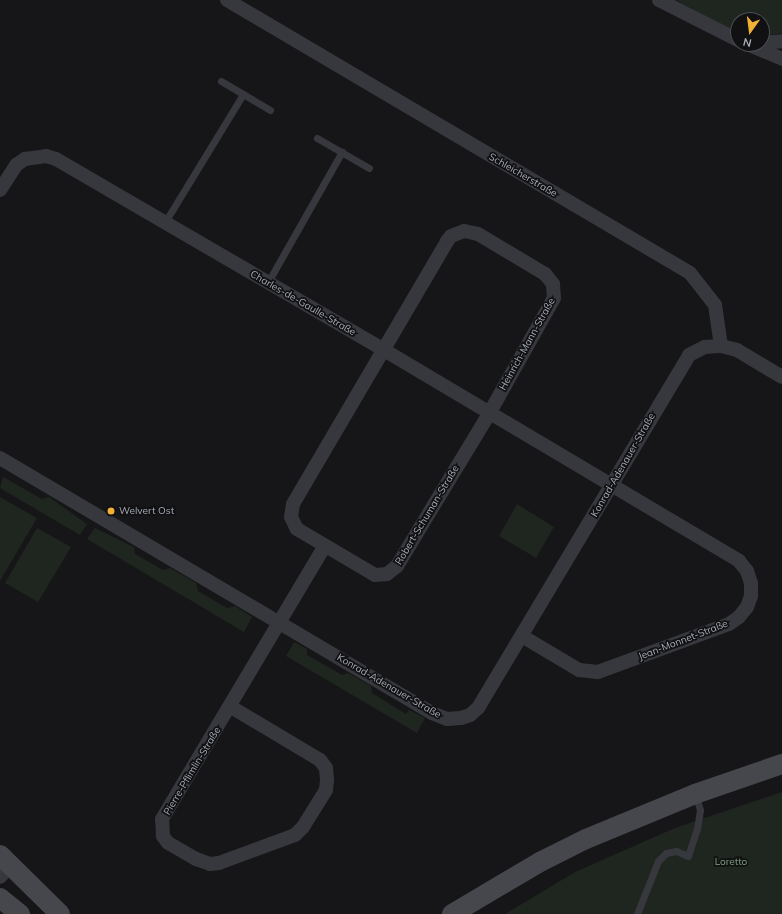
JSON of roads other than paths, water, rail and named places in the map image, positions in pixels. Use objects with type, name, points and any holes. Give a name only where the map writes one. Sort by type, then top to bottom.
[{"type":"main road","points":[[452,914],[540,862],[695,794],[782,764]]},
{"type":"main road","points":[[4,866],[60,914]]},
{"type":"main road","points":[[0,898],[20,914]]},
{"type":"street","name":"Schleicherstraße","points":[[227,0],[690,273],[715,305],[721,346]]},
{"type":"street","points":[[659,0],[730,36]]},
{"type":"street","points":[[770,42],[782,41]]},
{"type":"street","points":[[766,52],[782,59]]},
{"type":"street","name":"Charles-de-Gaulle-Straße","points":[[0,190],[16,165],[30,157],[46,156],[56,159],[384,350],[489,414],[612,484]]},
{"type":"street","name":"Heinrich-Mann-Straße","points":[[384,350],[447,241],[457,232],[471,231],[478,234],[545,274],[553,284],[554,298],[489,414]]},
{"type":"street","points":[[721,346],[737,350],[782,377]]},
{"type":"street","name":"Konrad-Adenauer-Straße","points":[[0,458],[446,719],[470,715],[478,708],[689,355],[705,347],[721,346]]},
{"type":"street","name":"Robert-Schuman-Straße","points":[[384,350],[293,504],[291,518],[297,529],[369,573],[381,575],[393,571],[489,414]]},
{"type":"street","name":"Jean-Monnet-Straße","points":[[522,636],[580,670],[598,672],[729,624],[739,617],[747,607],[751,596],[751,583],[739,561],[612,484]]},
{"type":"street","points":[[278,622],[325,546]]},
{"type":"street","name":"Pierre-Pflimlin-Straße","points":[[231,707],[320,760],[326,768],[328,780],[326,790],[303,827],[295,835],[220,864],[210,864],[196,859],[168,843],[163,836],[162,819],[231,707],[278,622]]},
{"type":"lane","points":[[221,81],[270,110]]},
{"type":"lane","points":[[165,222],[243,94]]},
{"type":"lane","points":[[317,138],[369,168]]},
{"type":"lane","points":[[268,282],[342,152]]},
{"type":"lane","points":[[637,914],[658,861],[666,853],[676,851],[688,856],[697,829],[700,810],[695,794]]},
{"type":"place","name":"Welvert Ost","points":[[111,511]]},
{"type":"park label","name":"Loretto","points":[[731,862]]}]
